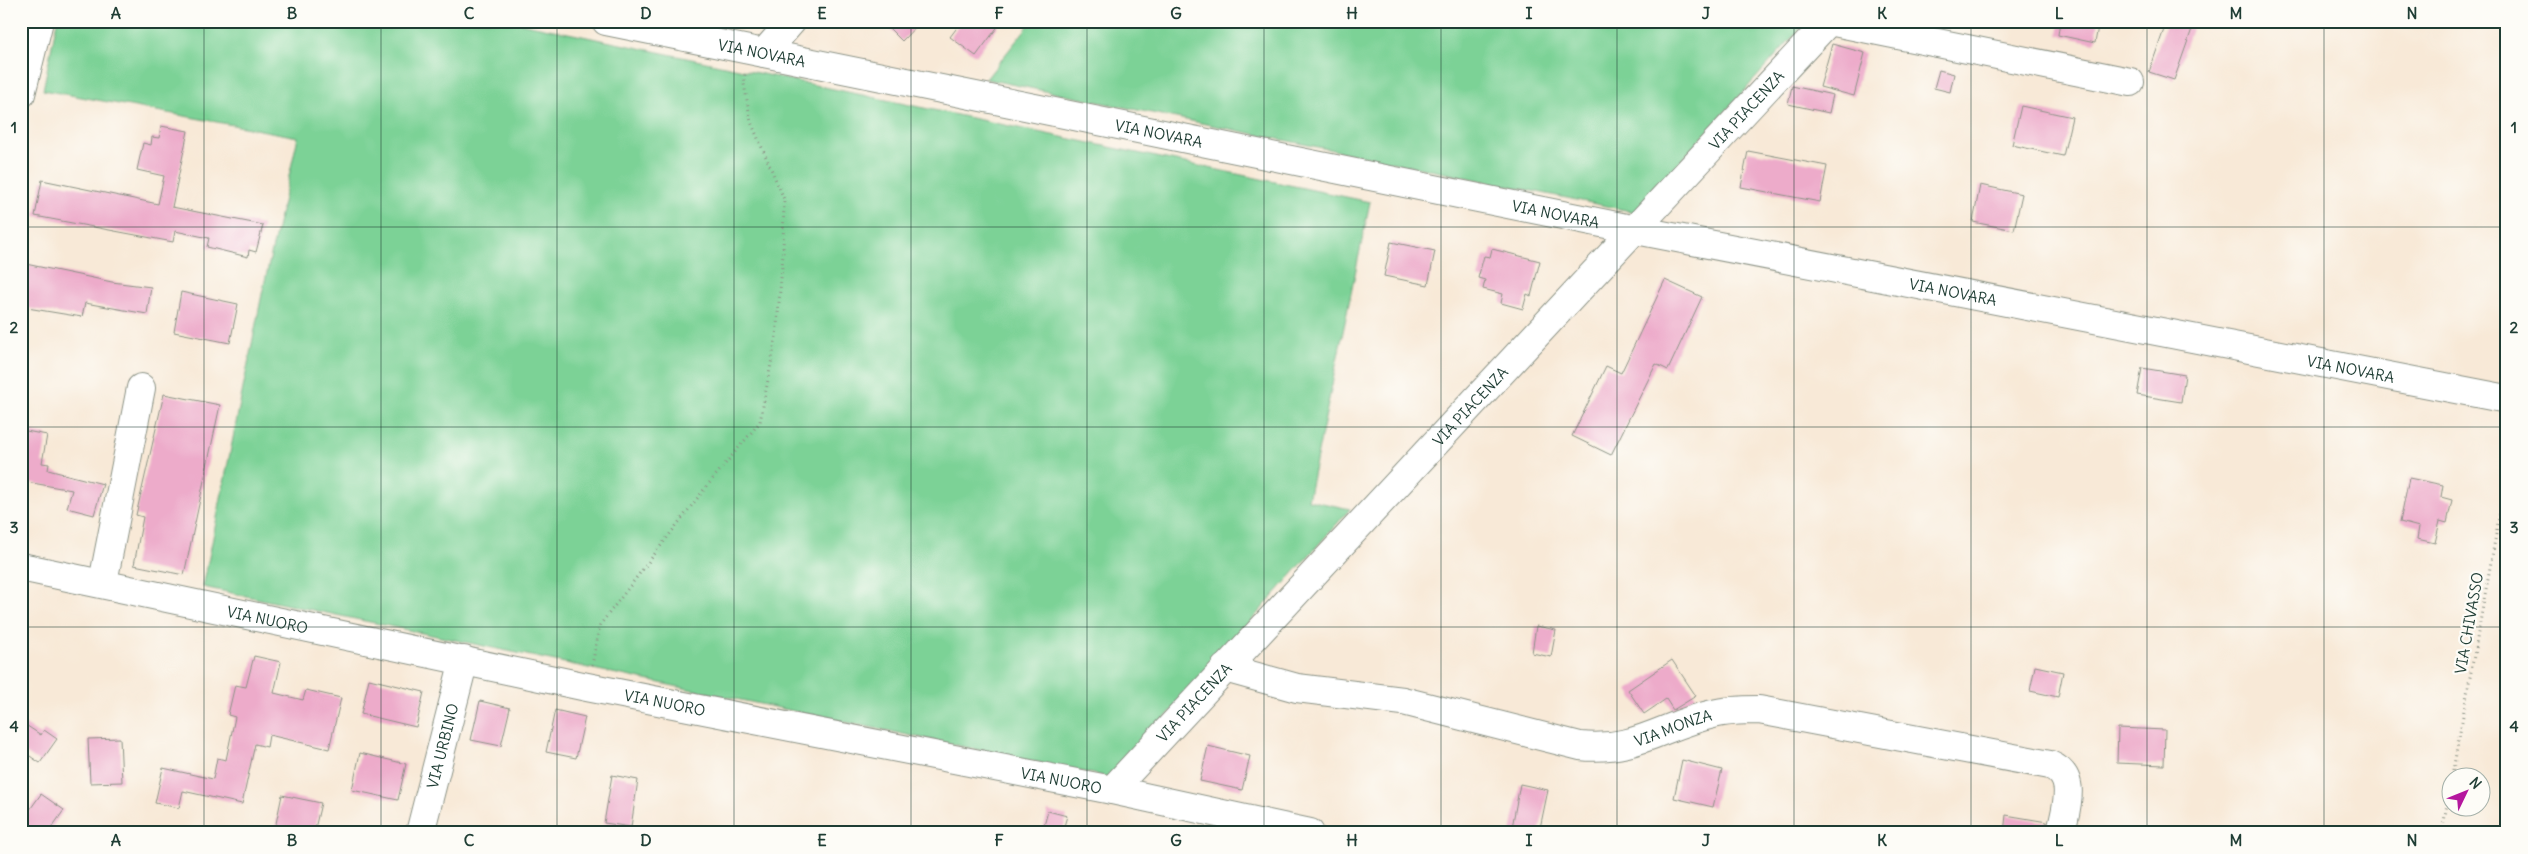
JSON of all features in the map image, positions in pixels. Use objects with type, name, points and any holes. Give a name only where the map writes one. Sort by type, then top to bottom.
[{"type":"street","points":[[21,94],[39,21]]},
{"type":"street","name":"VIA NOVARA","points":[[606,21],[1636,230],[2507,399]]},
{"type":"street","points":[[754,51],[792,21]]},
{"type":"street","points":[[1829,21],[2130,82]]},
{"type":"street","name":"VIA PIACENZA","points":[[1112,790],[1829,21]]},
{"type":"street","points":[[103,582],[141,388]]},
{"type":"street","name":"VIA NUORO","points":[[21,567],[103,582],[588,687],[1112,790],[1310,833]]},
{"type":"street","name":"VIA URBINO","points":[[420,833],[464,660]]},
{"type":"street","name":"VIA MONZA","points":[[1225,668],[1297,688],[1403,700],[1580,746],[1608,747],[1632,744],[1713,714],[1759,710],[2050,765],[2063,773],[2069,785],[2061,833]]},
{"type":"path","points":[[588,687],[600,624],[706,487],[760,422],[776,337],[783,255],[784,199],[752,122],[744,84],[754,51]]},
{"type":"path","name":"VIA CHIVASSO","points":[[2454,766],[2507,474]]},
{"type":"path","points":[[2442,833],[2445,816]]},
{"type":"green space","points":[[57,21],[511,21],[1370,202],[1308,500],[1350,509],[1112,778],[203,587],[262,294],[298,137],[43,90]]},
{"type":"green space","points":[[1032,21],[1807,21],[1635,212],[986,79]]},
{"type":"building","points":[[882,21],[921,21],[902,41]]},
{"type":"building","points":[[962,21],[1002,21],[976,56],[950,37]]},
{"type":"building","points":[[2060,21],[2099,21],[2095,43],[2058,35]]},
{"type":"building","points":[[2167,21],[2192,29],[2174,80],[2149,72]]},
{"type":"building","points":[[1832,44],[1865,53],[1854,96],[1820,87]]},
{"type":"building","points":[[1939,70],[1954,74],[1950,92],[1934,88]]},
{"type":"building","points":[[1792,86],[1833,95],[1829,113],[1788,104]]},
{"type":"building","points":[[2021,106],[2072,117],[2063,156],[2012,145]]},
{"type":"building","points":[[161,126],[188,131],[172,207],[263,225],[256,252],[249,250],[248,257],[207,247],[209,238],[175,231],[173,242],[35,216],[42,180],[158,204],[164,176],[137,170],[143,143],[151,145],[152,137],[159,138]]},
{"type":"building","points":[[1748,151],[1827,166],[1820,202],[1741,187]]},
{"type":"building","points":[[1980,185],[2022,194],[2014,230],[1973,222]]},
{"type":"building","points":[[1391,242],[1435,251],[1428,285],[1384,276]]},
{"type":"building","points":[[1492,249],[1540,261],[1531,296],[1527,294],[1523,309],[1501,303],[1503,294],[1483,289],[1485,280],[1478,278],[1484,256],[1490,257]]},
{"type":"building","points":[[21,263],[112,282],[151,287],[147,314],[85,303],[82,317],[21,307]]},
{"type":"building","points":[[1665,280],[1702,297],[1668,370],[1656,364],[1611,455],[1572,436],[1606,366],[1621,373]]},
{"type":"building","points":[[181,292],[238,304],[230,343],[174,332]]},
{"type":"building","points":[[2142,368],[2185,375],[2181,402],[2137,395]]},
{"type":"building","points":[[164,394],[220,405],[184,575],[134,565],[143,517],[136,515]]},
{"type":"building","points":[[21,430],[47,435],[42,463],[49,464],[48,470],[103,484],[94,515],[67,508],[72,490],[21,481]]},
{"type":"building","points":[[2409,478],[2443,485],[2441,497],[2452,500],[2447,523],[2440,521],[2435,543],[2417,539],[2419,527],[2400,522]]},
{"type":"building","points":[[1536,626],[1556,630],[1551,657],[1532,653]]},
{"type":"building","points":[[254,656],[281,662],[274,693],[303,700],[306,690],[341,698],[329,749],[269,735],[267,747],[255,744],[242,804],[183,791],[179,808],[155,803],[163,768],[213,779],[217,758],[226,760],[235,717],[228,715],[235,685],[246,687]]},
{"type":"building","points":[[1672,660],[1696,696],[1673,710],[1666,699],[1644,714],[1628,690]]},
{"type":"building","points":[[2035,666],[2063,672],[2058,697],[2030,691]]},
{"type":"building","points":[[369,679],[424,692],[416,727],[361,714]]},
{"type":"building","points":[[480,701],[510,708],[501,746],[471,740]]},
{"type":"building","points":[[555,710],[585,717],[576,758],[546,752]]},
{"type":"building","points":[[21,722],[41,735],[44,730],[57,739],[40,763],[21,750]]},
{"type":"building","points":[[2118,728],[2165,730],[2164,765],[2117,763]]},
{"type":"building","points":[[120,738],[122,782],[90,783],[88,739]]},
{"type":"building","points":[[1208,746],[1250,756],[1242,790],[1200,781]]},
{"type":"building","points":[[360,753],[406,764],[398,800],[352,790]]},
{"type":"building","points":[[1682,760],[1722,770],[1713,807],[1674,798]]},
{"type":"building","points":[[612,775],[638,780],[631,827],[604,823]]},
{"type":"building","points":[[1520,784],[1548,790],[1539,833],[1511,833]]},
{"type":"building","points":[[41,794],[64,810],[48,833],[27,833],[21,829],[21,822]]},
{"type":"building","points":[[282,795],[321,803],[314,833],[274,833]]},
{"type":"building","points":[[1048,811],[1067,816],[1062,833],[1042,833]]},
{"type":"building","points":[[2006,815],[2047,822],[2046,833],[2004,833]]}]
